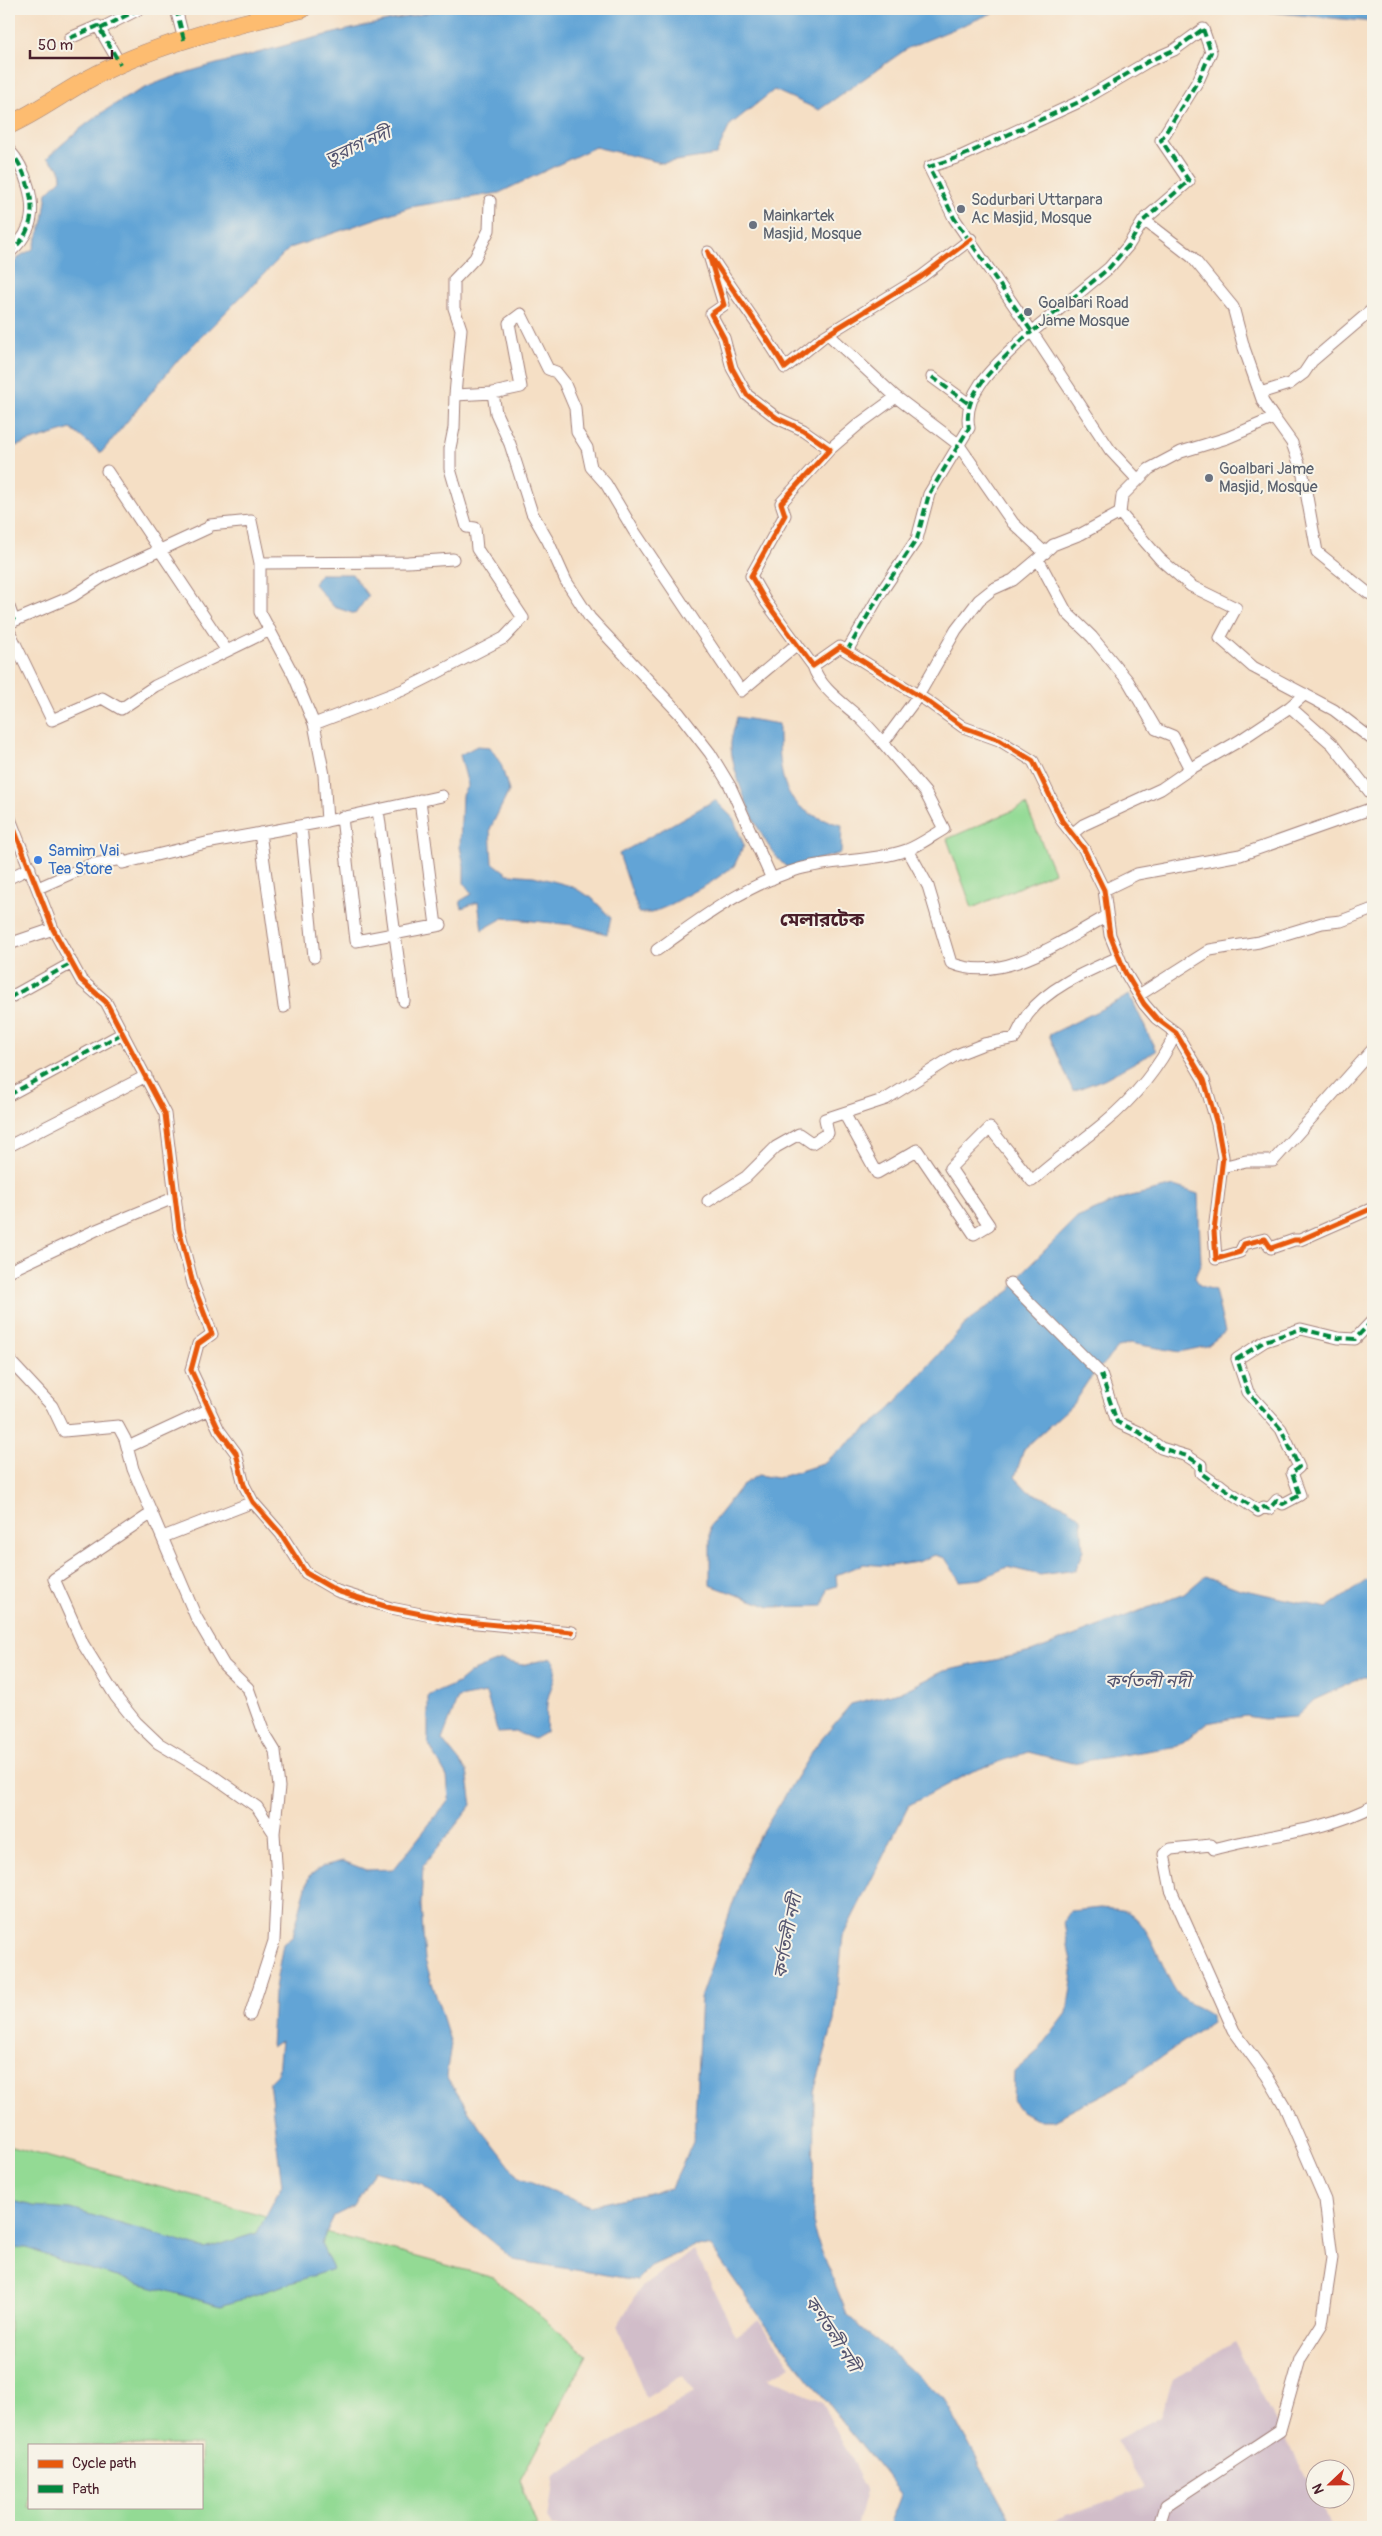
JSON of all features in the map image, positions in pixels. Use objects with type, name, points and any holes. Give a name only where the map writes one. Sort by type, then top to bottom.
[{"type":"highway","points":[[9,125],[120,64],[184,40],[249,21],[302,9]]},
{"type":"street","points":[[100,29],[139,9]]},
{"type":"street","points":[[176,9],[184,40]]},
{"type":"street","points":[[70,38],[98,26],[120,64]]},
{"type":"street","points":[[846,651],[916,539],[929,494],[969,428],[966,416],[969,404],[989,371],[1032,332],[1109,268],[1128,246],[1144,220],[1189,181],[1161,140],[1199,79],[1211,52],[1203,29],[1174,50],[1149,61],[1081,101],[962,156],[929,167],[954,218],[970,239],[1032,332],[1110,450],[1138,480]]},
{"type":"street","points":[[9,150],[21,167],[30,198],[31,214],[29,227],[20,242],[9,253]]},
{"type":"street","points":[[314,724],[403,690],[431,676],[504,638],[523,618],[477,549],[476,528],[467,527],[450,469],[450,448],[454,428],[461,329],[454,308],[454,280],[475,258],[490,230],[490,201]]},
{"type":"street","points":[[1144,220],[1192,256],[1234,307],[1244,348],[1263,402],[1292,443],[1303,475],[1317,552],[1373,595]]},
{"type":"street","points":[[830,449],[803,430],[777,418],[746,395],[732,368],[724,338],[711,314],[724,305],[708,252],[728,285],[752,315],[785,368],[828,334],[921,277],[970,239]]},
{"type":"street","points":[[1260,393],[1289,384],[1304,373],[1312,361],[1373,309]]},
{"type":"street","points":[[455,395],[493,393],[521,387],[509,323],[522,314],[548,368],[556,372],[564,382],[575,408],[577,432],[587,448],[591,467],[606,484],[634,532],[741,690],[797,644]]},
{"type":"street","points":[[828,334],[896,397],[958,444],[1014,523],[1042,556],[1067,613],[1092,637],[1128,680],[1156,729],[1173,736],[1190,769]]},
{"type":"street","points":[[932,377],[969,404]]},
{"type":"street","points":[[493,393],[496,413],[510,444],[532,513],[548,541],[566,581],[590,618],[679,713],[710,753],[730,786],[772,879]]},
{"type":"street","points":[[657,950],[705,916],[754,886],[800,869],[908,850],[944,830],[925,792],[862,720],[831,694],[817,677],[813,666],[766,602],[752,576],[785,515],[781,503],[830,449],[859,424],[896,397]]},
{"type":"street","points":[[1274,418],[1227,438],[1181,452],[1149,470],[1122,496],[1120,513],[1160,559],[1191,586],[1236,608],[1220,638],[1253,667],[1334,710],[1373,740]]},
{"type":"street","points":[[107,472],[227,651]]},
{"type":"street","points":[[883,743],[918,696],[956,630],[979,600],[993,589],[1014,580],[1053,545],[1081,534],[1120,513]]},
{"type":"street","points":[[11,625],[73,596],[104,576],[208,528],[210,525],[251,521],[260,563],[260,612],[294,676],[314,724],[324,775],[328,821]]},
{"type":"street","points":[[260,563],[408,562],[453,559]]},
{"type":"street","points":[[9,607],[11,625],[52,720],[102,698],[120,709],[155,686],[270,630]]},
{"type":"street","points":[[813,666],[840,647],[963,727],[999,740],[1033,761],[1062,821],[1084,849],[1104,890],[1110,935],[1139,995],[1156,1018],[1176,1033],[1204,1080],[1218,1124],[1224,1157],[1214,1231],[1216,1259],[1240,1252],[1244,1244],[1265,1239],[1272,1248],[1294,1240],[1300,1240],[1373,1208]]},
{"type":"street","points":[[1072,834],[1083,825],[1161,789],[1190,769],[1239,741],[1290,707],[1305,694]]},
{"type":"street","points":[[1290,707],[1333,746],[1373,796]]},
{"type":"street","points":[[38,888],[90,865],[121,860],[123,863],[206,843],[328,821],[442,796]]},
{"type":"street","points":[[342,818],[356,941],[438,926],[420,800]]},
{"type":"street","points":[[1104,890],[1137,874],[1240,855],[1373,808]]},
{"type":"street","points":[[378,810],[404,1001]]},
{"type":"street","points":[[9,816],[53,929],[81,980],[106,1002],[166,1114],[179,1229],[193,1284],[212,1334],[198,1344],[191,1370],[219,1430],[236,1453],[244,1485],[253,1502],[281,1534],[306,1573],[337,1591],[391,1608],[456,1621],[572,1632]]},
{"type":"street","points":[[300,826],[314,957]]},
{"type":"street","points":[[260,833],[284,1006]]},
{"type":"street","points":[[908,850],[928,886],[951,963],[963,968],[993,969],[1018,963],[1108,916]]},
{"type":"street","points":[[9,878],[30,868]]},
{"type":"street","points":[[1139,995],[1210,950],[1258,942],[1322,924],[1341,921],[1373,909]]},
{"type":"street","points":[[9,944],[53,929]]},
{"type":"street","points":[[708,1201],[746,1177],[776,1147],[799,1134],[812,1143],[828,1132],[825,1119],[886,1099],[956,1055],[984,1044],[1015,1038],[1028,1014],[1050,993],[1078,976],[1119,957]]},
{"type":"street","points":[[9,998],[72,963]]},
{"type":"street","points":[[9,1095],[123,1033]]},
{"type":"street","points":[[844,1113],[877,1173],[917,1150],[974,1234],[988,1225],[950,1168],[990,1128],[1032,1181],[1055,1159],[1105,1123],[1145,1082],[1163,1060],[1176,1033]]},
{"type":"street","points":[[1222,1166],[1246,1161],[1273,1161],[1373,1049]]},
{"type":"street","points":[[9,1146],[146,1076]]},
{"type":"street","points":[[9,1271],[94,1231],[176,1197]]},
{"type":"street","points":[[1010,1283],[1101,1374],[1117,1422],[1138,1432],[1161,1448],[1187,1456],[1201,1465],[1201,1473],[1234,1496],[1239,1496],[1258,1511],[1264,1507],[1269,1509],[1277,1500],[1283,1504],[1300,1494],[1292,1473],[1299,1466],[1281,1429],[1248,1392],[1237,1359],[1265,1341],[1301,1329],[1338,1338],[1355,1339],[1373,1320]]},
{"type":"street","points":[[9,1360],[52,1406],[64,1431],[118,1426],[128,1447],[133,1469],[196,1617],[224,1665],[248,1688],[264,1733],[275,1751],[278,1787],[274,1834],[277,1878],[274,1942],[250,2015]]},
{"type":"street","points":[[128,1447],[210,1410]]},
{"type":"street","points":[[163,1536],[253,1502]]},
{"type":"street","points":[[152,1512],[54,1578],[82,1644],[116,1697],[136,1722],[158,1743],[213,1776],[257,1807],[274,1834]]},
{"type":"street","points":[[1162,2527],[1160,2522],[1165,2506],[1280,2430],[1300,2359],[1322,2324],[1332,2258],[1325,2200],[1284,2105],[1267,2076],[1234,2031],[1170,1890],[1164,1854],[1171,1849],[1211,1845],[1214,1849],[1253,1838],[1352,1818],[1373,1806]]},
{"type":"shaded area","points":[[694,2250],[736,2336],[759,2320],[791,2366],[768,2378],[821,2401],[866,2489],[856,2527],[552,2527],[548,2520],[554,2476],[694,2393],[682,2375],[646,2398],[617,2326],[641,2287]]},
{"type":"shaded area","points":[[1234,2342],[1304,2474],[1304,2508],[1322,2508],[1332,2527],[1037,2527],[1145,2488],[1116,2440],[1161,2416],[1173,2379]]},
{"type":"green space","points":[[1026,805],[1054,872],[972,908],[947,839]]},
{"type":"green space","points":[[9,2146],[494,2278],[587,2355],[520,2480],[537,2527],[9,2527]]},
{"type":"water","name":"তুরাগ নদী","points":[[446,9],[1002,9],[908,48],[819,110],[774,90],[730,125],[716,155],[662,163],[595,147],[499,193],[410,207],[290,248],[178,360],[101,453],[71,429],[9,448],[9,269],[20,256],[33,249],[43,221],[47,193],[61,179],[60,169],[47,158],[81,128],[118,102],[170,78],[321,36]]},
{"type":"water","points":[[1202,9],[1373,9],[1373,22],[1247,10]]},
{"type":"water","points":[[320,574],[352,574],[368,596],[355,614],[334,607],[314,584]]},
{"type":"water","points":[[737,717],[779,724],[780,761],[788,790],[795,802],[806,811],[822,819],[842,825],[841,853],[788,868],[778,859],[751,813],[737,777],[731,744]]},
{"type":"water","points":[[477,746],[490,747],[501,764],[509,791],[490,829],[492,862],[508,874],[534,876],[571,886],[592,898],[611,918],[607,934],[573,925],[503,918],[482,930],[478,902],[462,908],[460,901],[472,894],[464,883],[464,865],[460,847],[462,795],[468,785],[460,755]]},
{"type":"water","points":[[715,800],[733,818],[744,845],[734,866],[710,883],[668,906],[651,913],[639,913],[619,854]]},
{"type":"water","points":[[1130,995],[1156,1051],[1104,1079],[1073,1091],[1049,1035]]},
{"type":"water","points":[[1174,1186],[1198,1194],[1201,1263],[1195,1277],[1200,1286],[1215,1290],[1225,1332],[1207,1346],[1180,1352],[1130,1343],[1118,1347],[1088,1381],[1072,1405],[1024,1449],[1015,1477],[1028,1491],[1069,1508],[1081,1518],[1083,1550],[1076,1570],[1040,1575],[1007,1567],[981,1579],[960,1581],[945,1558],[935,1555],[918,1562],[890,1566],[863,1564],[836,1575],[837,1586],[827,1589],[823,1606],[770,1607],[710,1585],[710,1526],[742,1485],[758,1475],[777,1478],[822,1464],[830,1458],[887,1412],[969,1320],[1011,1290],[1022,1273],[1077,1218],[1123,1198]]},
{"type":"water","name":"কর্ণতলী নদী","points":[[1205,1576],[1240,1589],[1327,1608],[1373,1576],[1373,1677],[1364,1677],[1314,1700],[1296,1717],[1264,1719],[1245,1716],[1207,1723],[1178,1746],[1072,1763],[1028,1752],[973,1771],[909,1805],[843,1936],[834,2021],[814,2092],[813,2229],[847,2314],[944,2399],[1014,2527],[895,2527],[891,2520],[901,2494],[770,2331],[711,2247],[695,2246],[651,2266],[637,2280],[514,2260],[423,2185],[374,2171],[354,2206],[334,2216],[321,2244],[333,2269],[221,2306],[64,2262],[27,2248],[9,2248],[9,2200],[33,2206],[71,2209],[205,2249],[257,2233],[282,2185],[269,2082],[278,2073],[281,2040],[271,2047],[274,1993],[283,1944],[293,1935],[309,1876],[323,1866],[343,1861],[366,1870],[394,1869],[449,1799],[447,1777],[428,1743],[428,1696],[458,1683],[471,1672],[501,1660],[522,1665],[552,1658],[554,1664],[555,1676],[547,1704],[546,1732],[534,1739],[515,1732],[498,1733],[486,1693],[458,1698],[442,1740],[467,1771],[472,1805],[423,1866],[421,1905],[425,1960],[451,2044],[446,2076],[478,2125],[519,2178],[590,2206],[671,2188],[694,2140],[701,1995],[752,1849],[815,1747],[851,1704],[903,1691],[944,1671],[1031,1652],[1184,1594]]},
{"type":"water","points":[[1101,1908],[1125,1911],[1136,1918],[1149,1936],[1178,1994],[1187,2002],[1211,2015],[1211,2023],[1114,2089],[1053,2120],[1038,2120],[1022,2111],[1013,2100],[1014,2072],[1039,2050],[1067,2013],[1073,1973],[1064,1923],[1070,1911]]},
{"type":"marked path","points":[[100,29],[139,9]]},
{"type":"marked path","points":[[176,9],[184,40]]},
{"type":"marked path","points":[[70,38],[98,26],[120,64]]},
{"type":"marked path","points":[[1203,29],[1211,52],[1199,79],[1161,140],[1189,181],[1144,220],[1128,246],[1109,268],[1032,332],[954,218],[929,167],[962,156],[1081,101],[1149,61],[1174,50],[1203,29]]},
{"type":"marked path","points":[[9,150],[25,176],[32,208],[31,219],[26,232],[20,242],[9,253]]},
{"type":"marked path","points":[[847,651],[882,591],[917,539],[929,494],[969,428],[969,406],[973,396],[993,369],[1032,332]]},
{"type":"marked path","points":[[932,377],[969,404]]},
{"type":"marked path","points":[[9,607],[14,621]]},
{"type":"marked path","points":[[9,998],[72,963]]},
{"type":"marked path","points":[[9,1095],[123,1033]]},
{"type":"marked path","points":[[1101,1374],[1117,1422],[1139,1432],[1161,1448],[1187,1456],[1201,1465],[1201,1473],[1258,1511],[1264,1507],[1269,1509],[1277,1500],[1283,1504],[1300,1495],[1292,1473],[1299,1467],[1281,1429],[1248,1392],[1237,1359],[1265,1341],[1301,1329],[1338,1338],[1355,1339],[1373,1320]]},
{"type":"cycle path","points":[[971,239],[921,277],[823,337],[785,368],[708,252],[724,305],[711,314],[724,338],[732,368],[747,395],[777,418],[803,430],[830,449],[781,503],[785,515],[751,576],[766,602],[813,666],[840,647],[927,701],[963,727],[999,740],[1033,761],[1062,821],[1084,849],[1104,890],[1110,935],[1125,972],[1144,1004],[1156,1018],[1176,1033],[1204,1080],[1217,1124],[1223,1157],[1214,1231],[1216,1259],[1240,1252],[1244,1244],[1265,1239],[1271,1248],[1294,1240],[1300,1240],[1373,1208]]},
{"type":"cycle path","points":[[9,816],[53,929],[81,980],[106,1002],[165,1114],[179,1229],[193,1284],[212,1334],[198,1344],[191,1370],[219,1430],[236,1453],[244,1485],[253,1502],[281,1534],[306,1573],[337,1591],[391,1608],[456,1621],[572,1632]]},
{"type":"place","name":"Sodurbari Uttarpara Ac Masjid, Mosque","points":[[961,209]]},
{"type":"place","name":"Mainkartek Masjid, Mosque","points":[[753,225]]},
{"type":"place","name":"Goalbari Road Jame Mosque","points":[[1028,312]]},
{"type":"place","name":"Goalbari Jame Masjid, Mosque","points":[[1209,478]]},
{"type":"place","name":"Samim Vai Tea Store","points":[[38,860]]},
{"type":"district","name":"মেলারটেক","points":[[822,920]]}]
